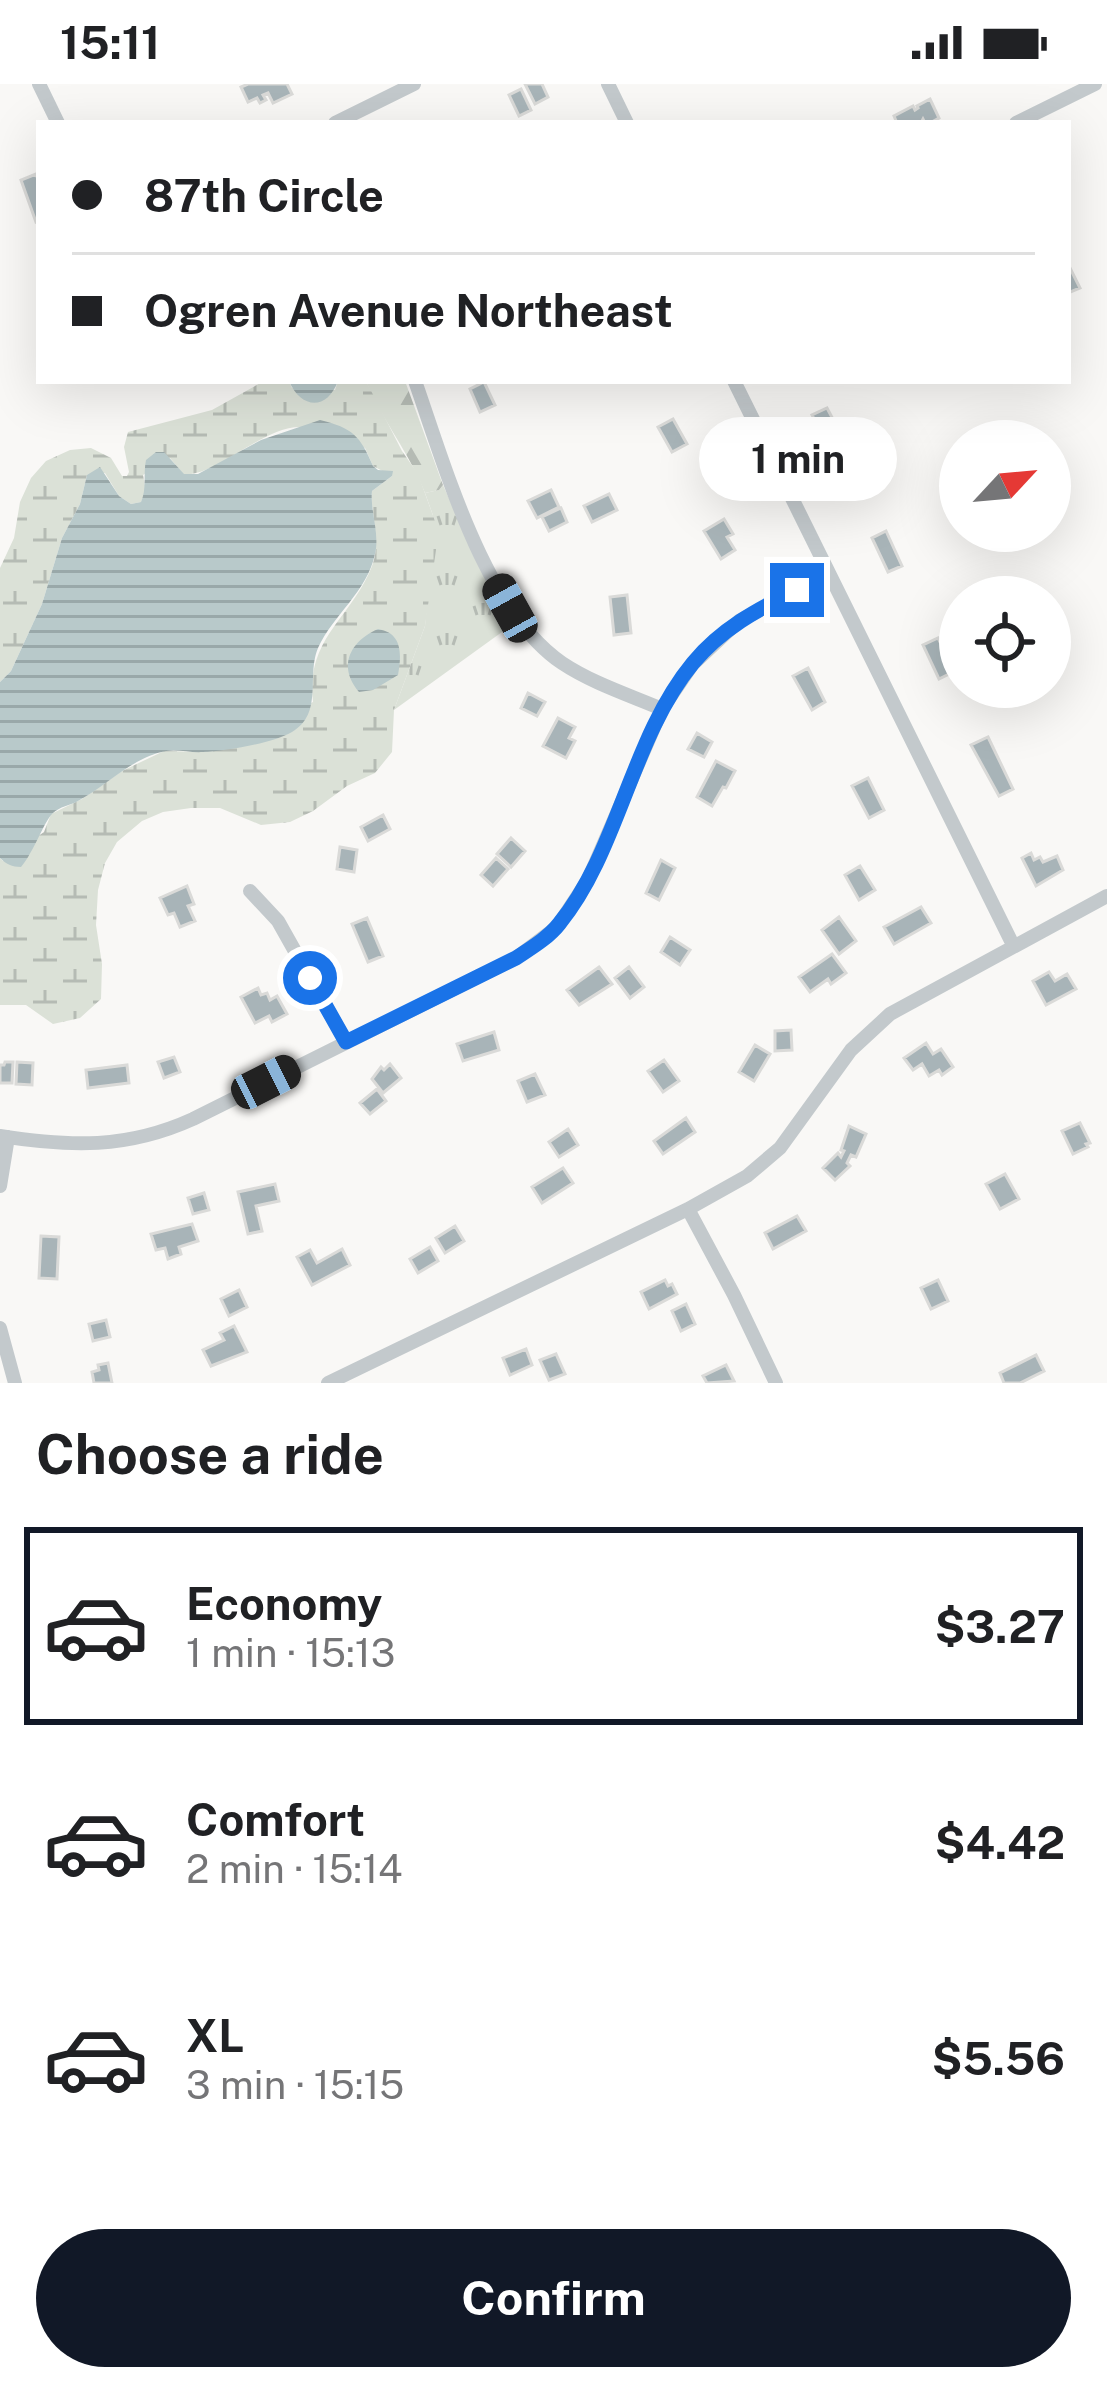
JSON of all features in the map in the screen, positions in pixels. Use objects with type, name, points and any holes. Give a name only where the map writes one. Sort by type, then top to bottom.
[{"type":"street","points":[[39,84],[57,120]]},
{"type":"street","points":[[341,120],[414,84]]},
{"type":"street","points":[[608,84],[626,120]]},
{"type":"street","points":[[1022,120],[1095,84]]},
{"type":"street","points":[[416,384],[482,556],[525,629],[564,664],[662,709]]},
{"type":"street","points":[[735,384],[1013,945]]},
{"type":"street","points":[[0,1186],[4,1137],[76,1145],[134,1141],[193,1119],[516,958],[557,927],[588,880],[662,709],[692,665],[739,621],[828,574]]},
{"type":"street","points":[[250,891],[278,921],[346,1042]]},
{"type":"street","points":[[328,1383],[747,1176],[770,1159],[851,1050],[874,1027],[896,1010],[1107,896]]},
{"type":"street","points":[[688,1209],[776,1383]]},
{"type":"street","points":[[0,1328],[16,1383]]},
{"type":"green space","points":[[259,384],[335,390],[337,384],[368,384],[418,474],[435,521],[436,550],[425,626],[394,710],[392,752],[375,773],[290,822],[261,825],[220,808],[191,808],[142,821],[117,842],[98,890],[101,999],[80,1018],[53,1024],[26,1005],[0,1005],[0,858],[3,861],[44,832],[51,814],[122,771],[164,751],[205,752],[313,702],[316,661],[375,556],[372,491],[392,476],[373,466],[365,448],[324,432],[286,429],[198,473],[184,475],[170,458],[143,475],[146,491],[141,502],[131,504],[119,496],[105,473],[87,475],[42,604],[11,671],[0,682],[0,568],[31,478],[46,461],[70,450],[91,448],[111,458],[122,476],[127,476],[124,447],[128,432],[212,410]]},
{"type":"green space","points":[[368,384],[406,384],[443,485],[439,490],[425,493]]},
{"type":"green space","points":[[443,485],[513,624],[394,710],[425,626],[435,521],[425,493]]},
{"type":"shaded area","points":[[291,384],[336,384],[327,398],[314,403]]},
{"type":"shaded area","points":[[320,420],[354,435],[378,470],[393,471],[372,491],[376,538],[371,568],[318,648],[311,705],[302,724],[284,736],[249,746],[166,751],[142,759],[53,813],[21,867],[5,862],[0,858],[0,682],[11,671],[42,604],[87,475],[100,467],[119,496],[131,504],[141,502],[146,460],[156,452],[164,452],[184,474],[198,474],[261,440]]},
{"type":"shaded area","points":[[378,629],[396,640],[398,675],[373,690],[359,692],[349,673],[350,656],[360,640]]},
{"type":"building","points":[[287,84],[292,94],[273,103],[268,93],[260,103],[257,98],[248,102],[241,87]]},
{"type":"building","points":[[525,84],[542,84],[548,97],[535,104]]},
{"type":"building","points":[[521,89],[531,110],[519,116],[509,95]]},
{"type":"building","points":[[930,99],[939,118],[896,120],[894,116]]},
{"type":"building","points":[[36,174],[36,222],[21,180]]},
{"type":"building","points":[[1071,270],[1080,288],[1071,292]]},
{"type":"building","points":[[485,384],[495,405],[480,412],[470,389]]},
{"type":"building","points":[[827,408],[853,457],[838,465],[812,415]]},
{"type":"building","points":[[673,419],[687,444],[672,452],[658,427]]},
{"type":"building","points":[[551,490],[559,507],[537,518],[528,501]]},
{"type":"building","points":[[609,494],[617,510],[592,522],[584,506]]},
{"type":"building","points":[[561,508],[567,522],[549,531],[542,517]]},
{"type":"building","points":[[724,519],[735,550],[721,559],[704,531]]},
{"type":"building","points":[[886,531],[902,566],[888,572],[872,538]]},
{"type":"building","points":[[627,595],[631,633],[614,635],[610,597]]},
{"type":"building","points":[[939,640],[939,679],[923,645]]},
{"type":"building","points":[[808,668],[825,702],[812,710],[793,676]]},
{"type":"building","points":[[528,693],[545,702],[537,716],[521,708]]},
{"type":"building","points":[[558,718],[575,727],[569,738],[575,741],[566,758],[543,746]]},
{"type":"building","points":[[697,733],[712,742],[704,757],[688,749]]},
{"type":"building","points":[[988,737],[1013,789],[999,796],[971,745]]},
{"type":"building","points":[[716,761],[735,771],[712,806],[697,797]]},
{"type":"building","points":[[868,778],[884,810],[869,818],[852,786]]},
{"type":"building","points":[[383,815],[390,829],[368,841],[361,827]]},
{"type":"building","points":[[511,838],[525,851],[511,867],[497,854]]},
{"type":"building","points":[[340,847],[357,850],[354,872],[337,869]]},
{"type":"building","points":[[1031,853],[1034,860],[1040,857],[1043,862],[1057,856],[1063,870],[1036,886],[1022,858]]},
{"type":"building","points":[[496,858],[508,869],[493,886],[481,875]]},
{"type":"building","points":[[661,860],[675,868],[659,900],[646,893]]},
{"type":"building","points":[[860,866],[875,890],[859,900],[845,875]]},
{"type":"building","points":[[187,886],[195,921],[180,927],[160,898]]},
{"type":"building","points":[[921,907],[931,923],[894,944],[884,927]]},
{"type":"building","points":[[839,917],[856,941],[839,954],[822,930]]},
{"type":"building","points":[[367,918],[383,956],[368,962],[352,924]]},
{"type":"building","points":[[670,937],[690,950],[680,965],[661,952]]},
{"type":"building","points":[[832,954],[846,973],[810,992],[799,977]]},
{"type":"building","points":[[599,967],[612,984],[579,1005],[567,990]]},
{"type":"building","points":[[629,967],[644,987],[630,998],[615,978]]},
{"type":"building","points":[[1049,972],[1055,981],[1067,974],[1076,989],[1046,1005],[1033,981]]},
{"type":"building","points":[[258,988],[270,1000],[277,996],[287,1014],[272,1022],[269,1016],[255,1023],[241,997]]},
{"type":"building","points":[[791,1030],[792,1050],[775,1051],[775,1031]]},
{"type":"building","points":[[494,1032],[499,1050],[463,1061],[457,1044]]},
{"type":"building","points":[[926,1043],[933,1054],[941,1049],[953,1067],[942,1075],[939,1070],[929,1076],[922,1064],[913,1070],[904,1058]]},
{"type":"building","points":[[755,1045],[770,1054],[754,1081],[739,1072]]},
{"type":"building","points":[[174,1057],[180,1072],[164,1078],[158,1062]]},
{"type":"building","points":[[664,1060],[679,1081],[663,1092],[648,1071]]},
{"type":"building","points":[[13,1062],[12,1083],[0,1083],[0,1065]]},
{"type":"building","points":[[17,1062],[33,1063],[32,1085],[16,1084]]},
{"type":"building","points":[[390,1064],[401,1078],[383,1093],[372,1079]]},
{"type":"building","points":[[127,1065],[129,1083],[88,1088],[86,1070]]},
{"type":"building","points":[[535,1074],[545,1095],[527,1102],[518,1081]]},
{"type":"building","points":[[377,1089],[386,1101],[370,1114],[360,1103]]},
{"type":"building","points":[[686,1118],[695,1132],[663,1154],[654,1141]]},
{"type":"building","points":[[1080,1123],[1090,1143],[1073,1154],[1062,1131]]},
{"type":"building","points":[[849,1126],[866,1134],[856,1157],[851,1155],[847,1163],[850,1166],[835,1180],[823,1168],[838,1153],[841,1157]]},
{"type":"building","points":[[568,1129],[578,1145],[559,1157],[549,1142]]},
{"type":"building","points":[[563,1168],[573,1183],[542,1203],[532,1187]]},
{"type":"building","points":[[1005,1174],[1019,1199],[1000,1209],[986,1184]]},
{"type":"building","points":[[275,1184],[279,1201],[256,1206],[262,1231],[248,1234],[238,1192]]},
{"type":"building","points":[[204,1193],[209,1210],[193,1214],[188,1198]]},
{"type":"building","points":[[797,1216],[806,1231],[773,1249],[765,1233]]},
{"type":"building","points":[[192,1224],[198,1241],[179,1247],[181,1254],[168,1259],[165,1248],[156,1250],[151,1234]]},
{"type":"building","points":[[455,1226],[464,1241],[445,1253],[436,1238]]},
{"type":"building","points":[[41,1236],[59,1237],[57,1279],[39,1278]]},
{"type":"building","points":[[430,1247],[438,1261],[418,1273],[410,1259]]},
{"type":"building","points":[[342,1249],[350,1265],[312,1285],[297,1257],[310,1250],[317,1263]]},
{"type":"building","points":[[665,1280],[677,1294],[649,1309],[641,1292]]},
{"type":"building","points":[[938,1280],[948,1301],[931,1309],[921,1288]]},
{"type":"building","points":[[239,1290],[247,1307],[229,1316],[221,1299]]},
{"type":"building","points":[[686,1304],[695,1324],[681,1331],[672,1311]]},
{"type":"building","points":[[106,1320],[110,1337],[93,1341],[89,1324]]},
{"type":"building","points":[[234,1326],[247,1352],[211,1366],[203,1350],[224,1340],[220,1333]]},
{"type":"building","points":[[526,1349],[532,1365],[510,1375],[503,1358]]},
{"type":"building","points":[[556,1354],[565,1374],[549,1380],[540,1360]]},
{"type":"building","points":[[1036,1355],[1044,1371],[1020,1383],[1004,1383],[1000,1373]]},
{"type":"building","points":[[108,1363],[112,1383],[94,1383],[92,1372]]},
{"type":"building","points":[[726,1365],[734,1381],[707,1383],[703,1376]]},
{"type":"route","points":[[310,978],[346,1042],[516,958],[541,940],[557,927],[588,880],[662,709],[692,665],[739,621],[797,590]]}]
